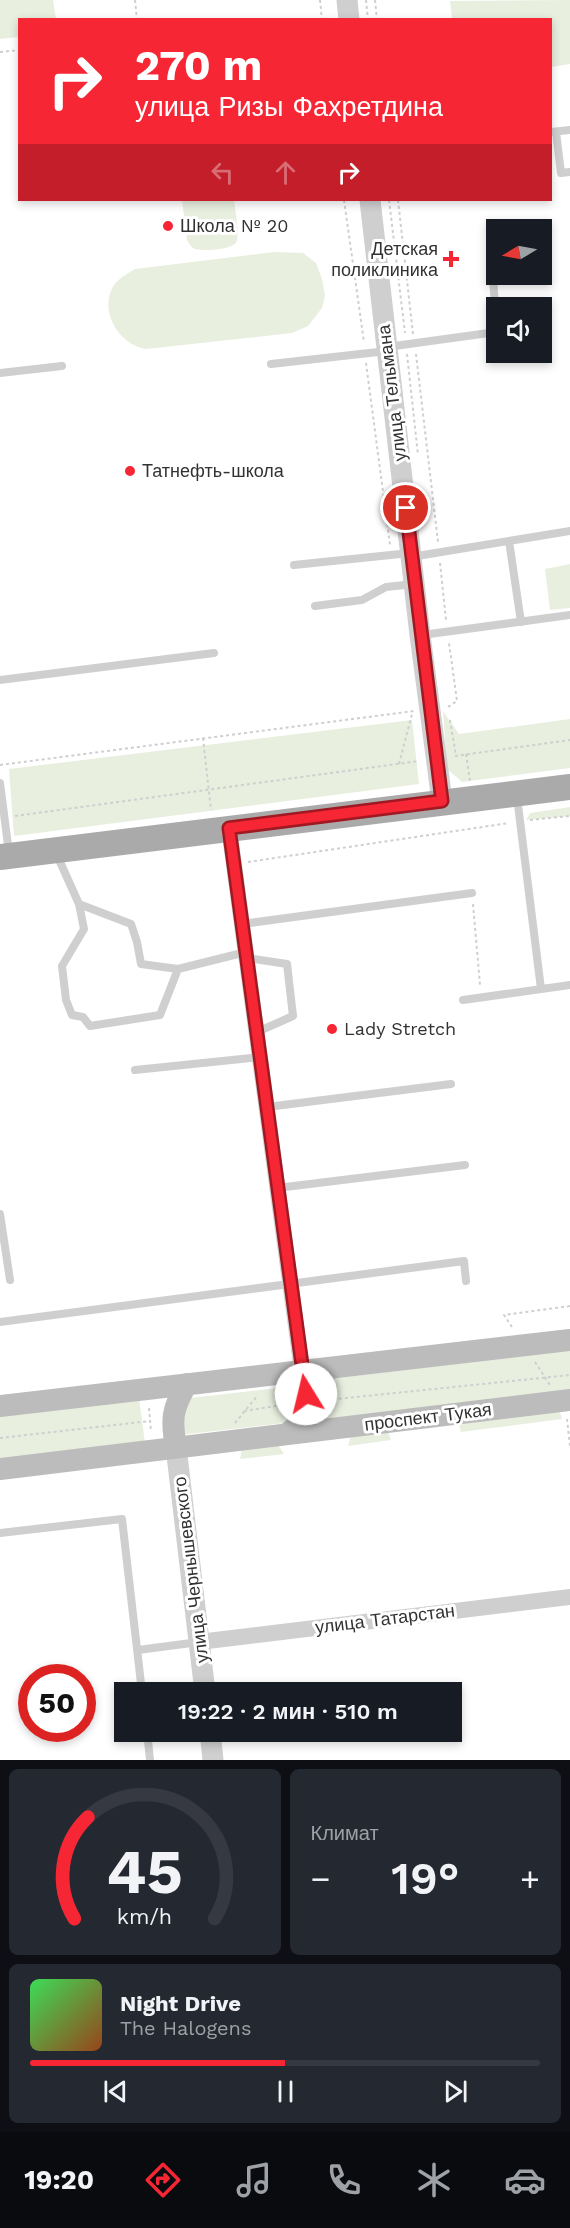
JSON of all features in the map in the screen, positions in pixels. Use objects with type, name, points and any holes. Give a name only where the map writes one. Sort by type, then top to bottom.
[{"type":"main road","points":[[5,857],[220,822],[442,801],[570,786]]},
{"type":"main road","points":[[0,1406],[570,1340]]},
{"type":"main road","points":[[287,1434],[302,1422],[308,1410],[302,1371]]},
{"type":"main road","points":[[176,1448],[173,1427],[174,1410],[187,1384]]},
{"type":"main road","name":"проспект Тукая","points":[[0,1468],[287,1434],[568,1409]]},
{"type":"street","points":[[347,0],[350,18]]},
{"type":"street","name":"улица Тельмана","points":[[370,201],[399,347],[411,555],[442,801]]},
{"type":"street","points":[[220,822],[242,924],[302,1371]]},
{"type":"street","name":"улица Чернышевского","points":[[176,1448],[204,1682]]},
{"type":"street","name":"улица Татарстан","points":[[199,1642],[570,1597]]},
{"type":"street","points":[[211,1742],[213,1760]]},
{"type":"lane","points":[[570,130],[553,132],[561,173],[570,172]]},
{"type":"lane","points":[[271,364],[486,334]]},
{"type":"lane","points":[[0,373],[62,366]]},
{"type":"lane","points":[[294,565],[439,553],[570,531]]},
{"type":"lane","points":[[509,541],[521,622]]},
{"type":"lane","points":[[315,606],[363,600],[387,588],[414,584]]},
{"type":"lane","points":[[420,635],[570,615]]},
{"type":"lane","points":[[0,680],[214,653]]},
{"type":"lane","points":[[0,783],[5,818],[5,857]]},
{"type":"lane","points":[[516,793],[541,989]]},
{"type":"lane","points":[[55,850],[79,904],[84,929],[62,966],[66,1000],[72,1015],[83,1017],[90,1026],[160,1015],[178,969]]},
{"type":"lane","points":[[242,924],[472,893]]},
{"type":"lane","points":[[79,904],[131,924],[141,964],[178,969],[246,955],[287,964],[293,1016],[257,1032]]},
{"type":"lane","points":[[463,1000],[570,985]]},
{"type":"lane","points":[[135,1070],[260,1057]]},
{"type":"lane","points":[[267,1107],[452,1084]]},
{"type":"lane","points":[[277,1188],[465,1165]]},
{"type":"lane","points":[[0,1214],[10,1280]]},
{"type":"lane","points":[[0,1322],[464,1261],[466,1281]]},
{"type":"lane","points":[[0,1533],[122,1519],[141,1682]]},
{"type":"lane","points":[[138,1650],[199,1642]]},
{"type":"lane","points":[[148,1742],[150,1760]]},
{"type":"path","points":[[135,0],[137,18]]},
{"type":"path","points":[[320,0],[322,18]]},
{"type":"path","points":[[366,0],[368,18]]},
{"type":"path","points":[[375,0],[377,18]]},
{"type":"path","points":[[0,52],[18,50]]},
{"type":"path","points":[[389,201],[399,347],[419,461]]},
{"type":"path","points":[[398,201],[399,347],[439,553],[457,701],[449,709],[447,697]]},
{"type":"path","points":[[0,765],[414,711],[399,764]]},
{"type":"path","points":[[450,717],[456,756],[570,740]]},
{"type":"path","points":[[203,738],[209,790],[220,822]]},
{"type":"path","points":[[466,754],[470,781]]},
{"type":"path","points":[[5,818],[419,761]]},
{"type":"path","points":[[245,863],[521,821],[570,816]]},
{"type":"path","points":[[472,893],[481,997]]},
{"type":"path","points":[[244,1411],[307,1402],[570,1375]]},
{"type":"path","points":[[229,1430],[262,1390]]},
{"type":"path","points":[[148,1401],[152,1440]]},
{"type":"path","points":[[568,1409],[570,1446]]},
{"type":"path","points":[[0,1438],[150,1421]]},
{"type":"green space","points":[[0,0],[53,0],[56,18],[18,18],[18,37],[0,39]]},
{"type":"green space","points":[[570,0],[570,64],[552,67],[552,18],[452,18],[450,1]]},
{"type":"green space","points":[[182,201],[234,201],[236,243],[215,250],[202,250],[192,247],[187,240]]},
{"type":"green space","points":[[274,252],[303,253],[316,263],[322,279],[325,296],[322,308],[308,326],[292,333],[146,349],[129,342],[115,328],[111,319],[109,301],[111,291],[121,278],[135,269]]},
{"type":"green space","points":[[570,564],[570,608],[550,610],[545,569]]},
{"type":"green space","points":[[443,711],[459,734],[570,719],[570,768],[462,782],[447,769]]},
{"type":"green space","points":[[412,720],[419,784],[14,836],[9,769]]},
{"type":"green space","points":[[570,807],[570,816],[526,820],[530,813]]},
{"type":"green space","points":[[570,1350],[570,1391],[318,1420],[313,1381]]},
{"type":"green space","points":[[295,1386],[298,1414],[293,1422],[180,1435],[181,1415],[190,1398]]},
{"type":"green space","points":[[139,1398],[145,1443],[0,1460],[0,1414]]},
{"type":"green space","points":[[559,1409],[562,1419],[461,1432],[458,1422]]},
{"type":"green space","points":[[388,1432],[391,1440],[348,1446],[351,1435]]},
{"type":"green space","points":[[277,1443],[284,1454],[240,1459],[242,1449]]},
{"type":"place","name":"Школа № 20","points":[[168,226]]},
{"type":"place","name":"Детская поликлиника","points":[[451,259]]},
{"type":"place","name":"Татнефть-школа","points":[[130,471]]},
{"type":"place","name":"Lady Stretch","points":[[332,1029]]},
{"type":"route","points":[[306,1394],[229,828],[442,801],[406,508]]}]
